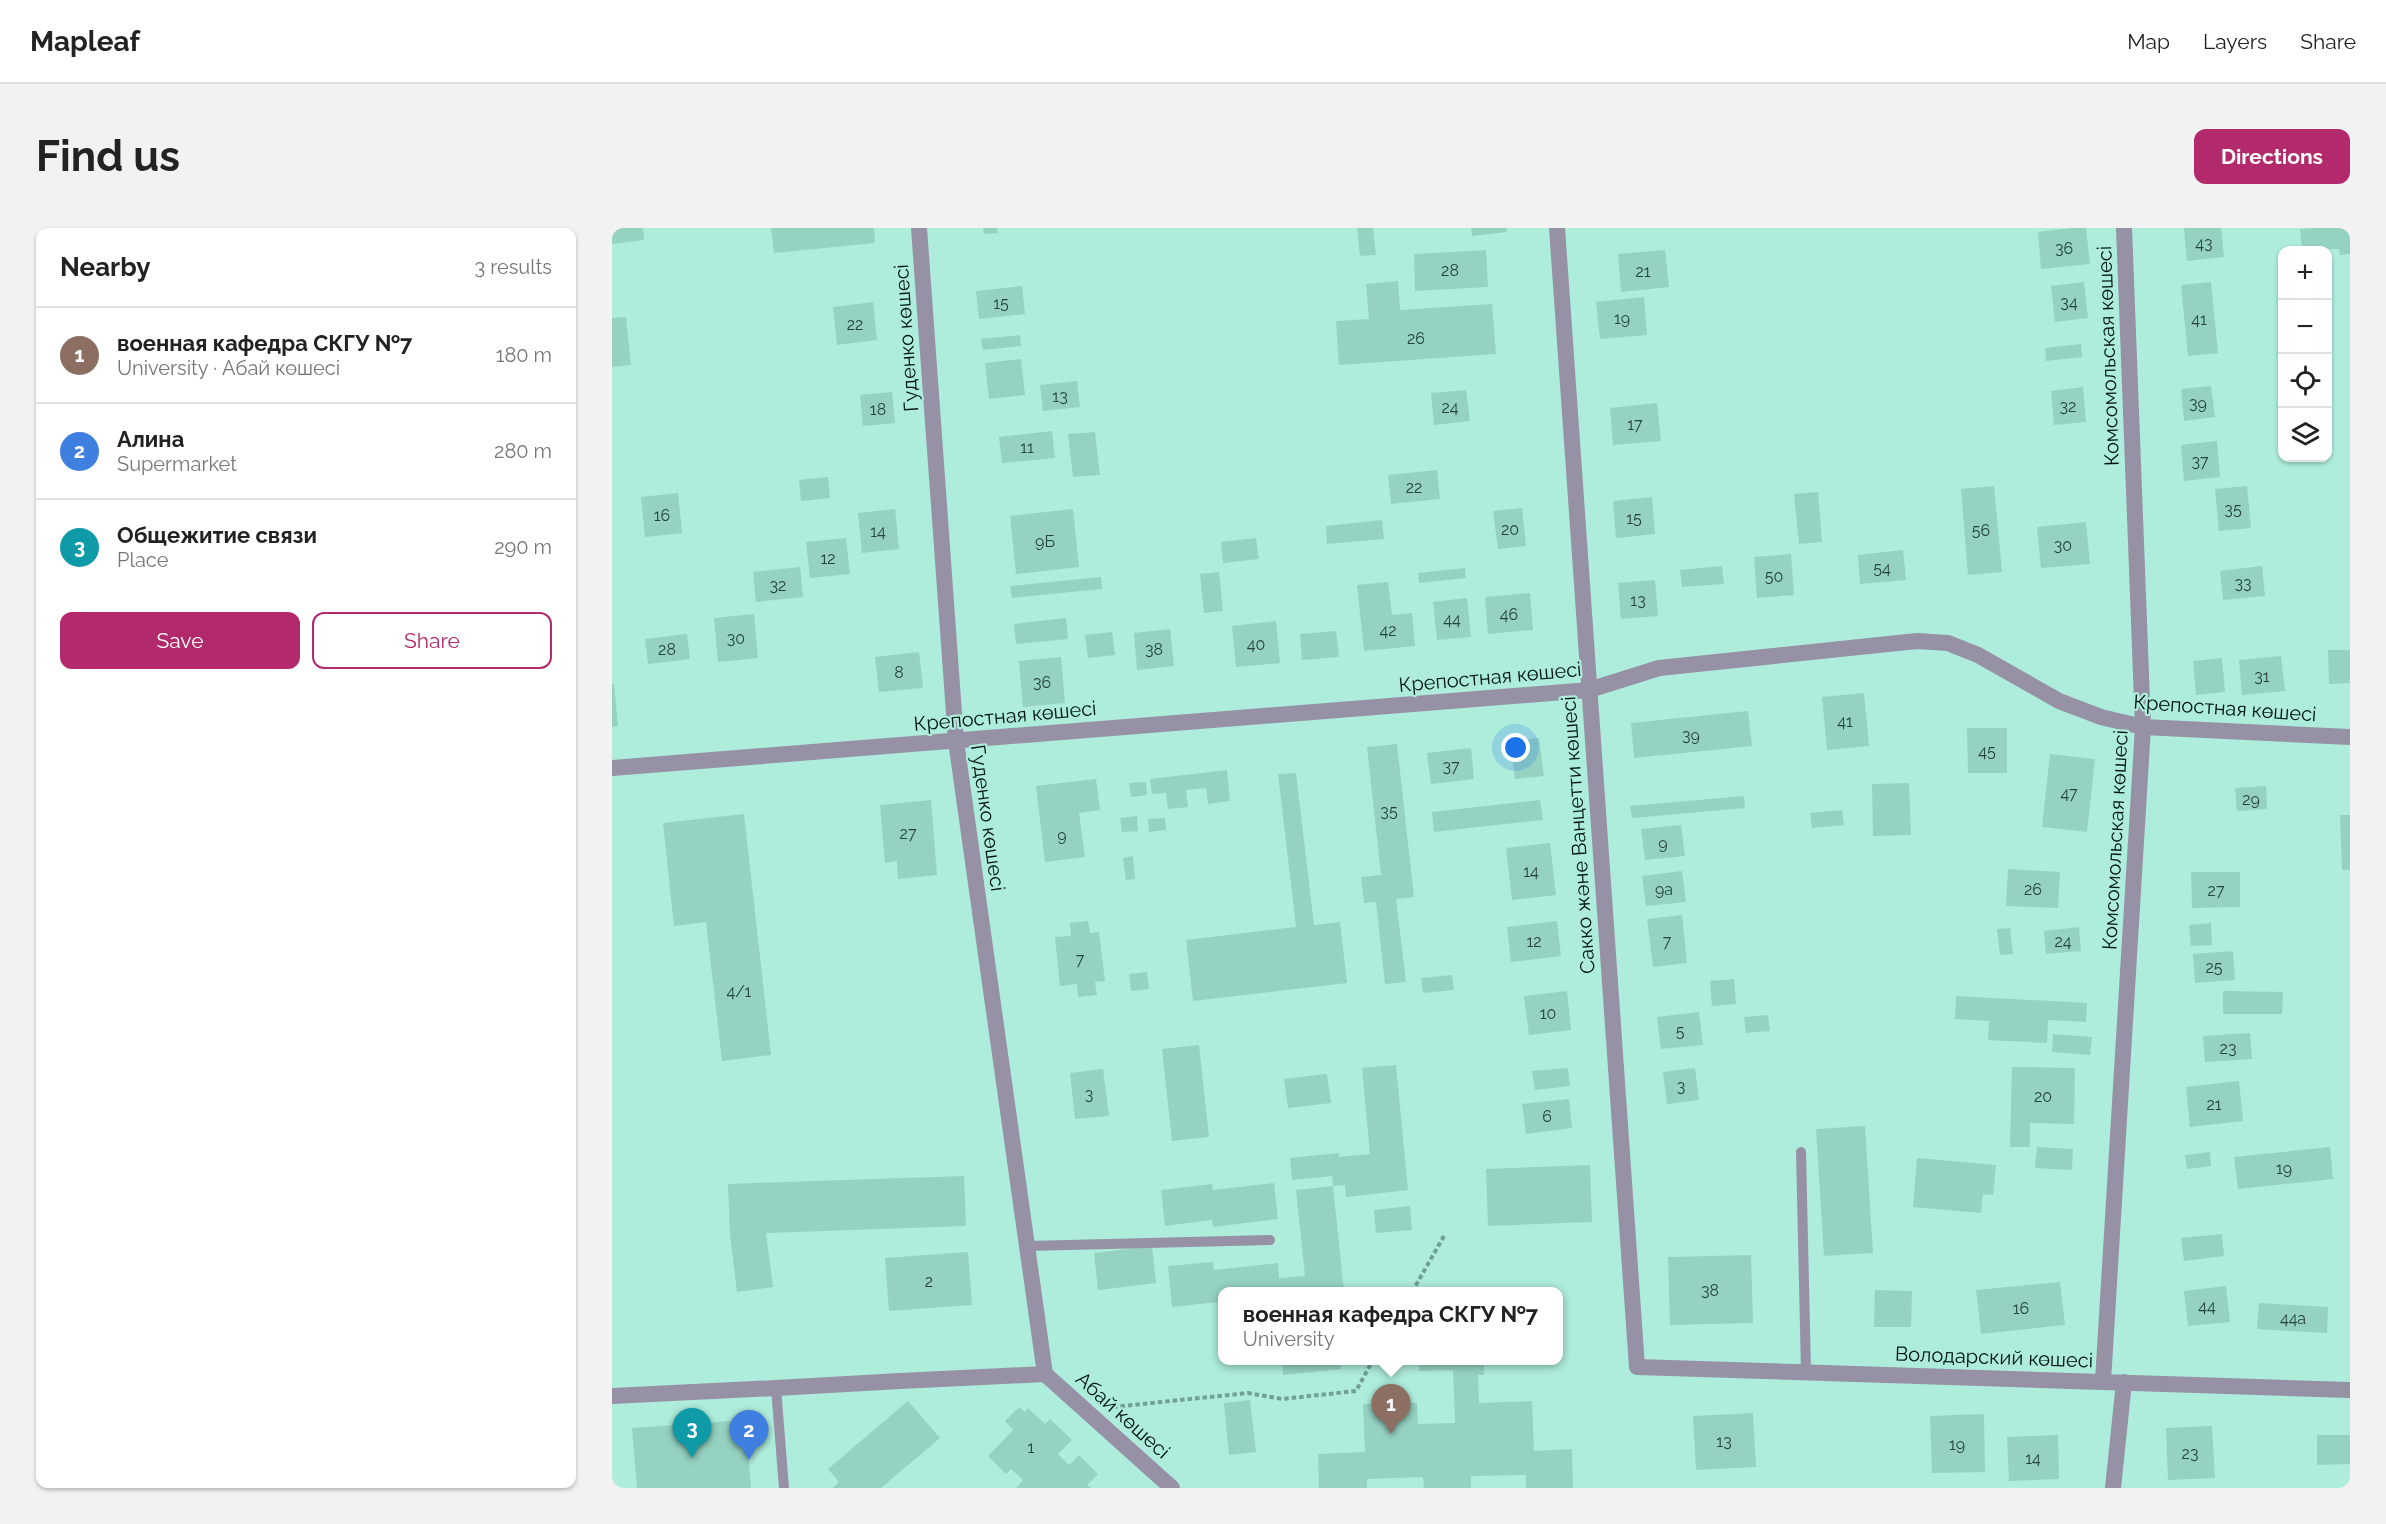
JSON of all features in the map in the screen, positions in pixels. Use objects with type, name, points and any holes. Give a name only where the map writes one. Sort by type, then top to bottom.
[{"type":"street","name":"Гуденко көшесі","points":[[919,228],[956,741],[1045,1374]]},
{"type":"street","name":"Сакко және Ванцетти көшесі","points":[[1557,228],[1637,1367]]},
{"type":"street","name":"Комсомольская көшесі","points":[[2103,1382],[2143,727],[2124,228]]},
{"type":"street","name":"Крепостная көшесі","points":[[612,768],[1589,690],[1659,668],[1917,641],[1948,643],[1978,655],[2059,701],[2101,717],[2143,727],[2350,736]]},
{"type":"street","name":"Володарский көшесі","points":[[1637,1367],[2350,1390]]},
{"type":"street","points":[[612,1396],[1045,1374]]},
{"type":"street","name":"Абай көшесі","points":[[1045,1374],[1172,1488]]},
{"type":"street","points":[[2113,1488],[2124,1382]]},
{"type":"lane","points":[[1801,1152],[1806,1372]]},
{"type":"lane","points":[[1027,1246],[1270,1240]]},
{"type":"lane","points":[[776,1388],[784,1488]]},
{"type":"path","points":[[1415,1287],[1444,1236]]},
{"type":"path","points":[[1085,1409],[1248,1393],[1282,1399],[1356,1391],[1370,1365]]},
{"type":"building","points":[[612,228],[643,228],[644,240],[612,244]]},
{"type":"building","points":[[771,228],[874,228],[875,243],[774,253]]},
{"type":"building","points":[[983,228],[997,228],[998,233],[984,234]]},
{"type":"building","points":[[1357,228],[1373,228],[1376,255],[1360,256]]},
{"type":"building","points":[[1471,228],[1506,228],[1507,232],[1472,236]]},
{"type":"building","points":[[2086,228],[2090,264],[2041,269],[2038,232]]},
{"type":"building","points":[[2184,228],[2221,228],[2224,257],[2187,261]]},
{"type":"building","points":[[2350,228],[2350,254],[2340,255],[2339,249],[2332,249],[2332,246],[2302,246],[2300,229]]},
{"type":"building","points":[[1486,250],[1488,287],[1415,291],[1414,254]]},
{"type":"building","points":[[1665,250],[1669,287],[1621,292],[1618,254]]},
{"type":"building","points":[[1398,281],[1400,310],[1492,304],[1496,354],[1339,365],[1336,321],[1369,319],[1366,284]]},
{"type":"building","points":[[2084,282],[2088,318],[2055,322],[2051,286]]},
{"type":"building","points":[[2211,282],[2218,353],[2188,356],[2181,285]]},
{"type":"building","points":[[1022,286],[1025,314],[979,319],[976,291]]},
{"type":"building","points":[[1644,297],[1647,335],[1600,339],[1596,302]]},
{"type":"building","points":[[873,302],[877,340],[837,345],[833,307]]},
{"type":"building","points":[[626,317],[631,365],[612,367],[612,318]]},
{"type":"building","points":[[1020,335],[1021,346],[983,350],[981,339]]},
{"type":"building","points":[[2081,344],[2082,357],[2046,361],[2045,348]]},
{"type":"building","points":[[1021,359],[1025,395],[989,399],[985,363]]},
{"type":"building","points":[[1077,381],[1080,407],[1043,411],[1040,385]]},
{"type":"building","points":[[2211,386],[2215,417],[2184,421],[2181,389]]},
{"type":"building","points":[[2083,387],[2086,422],[2054,425],[2051,391]]},
{"type":"building","points":[[1466,390],[1470,421],[1434,425],[1431,393]]},
{"type":"building","points":[[892,392],[895,423],[863,426],[860,395]]},
{"type":"building","points":[[1657,403],[1661,441],[1613,445],[1610,408]]},
{"type":"building","points":[[1052,431],[1055,458],[1002,463],[999,437]]},
{"type":"building","points":[[1095,432],[1100,475],[1073,477],[1068,434]]},
{"type":"building","points":[[2217,441],[2220,477],[2184,481],[2181,445]]},
{"type":"building","points":[[1437,470],[1440,499],[1391,504],[1388,475]]},
{"type":"building","points":[[828,477],[830,498],[801,501],[799,480]]},
{"type":"building","points":[[1994,486],[2002,572],[1968,575],[1961,489]]},
{"type":"building","points":[[2247,486],[2251,528],[2219,531],[2215,489]]},
{"type":"building","points":[[1818,492],[1822,542],[1799,544],[1794,494]]},
{"type":"building","points":[[678,493],[682,533],[645,537],[641,497]]},
{"type":"building","points":[[1652,497],[1655,534],[1616,538],[1613,501]]},
{"type":"building","points":[[1522,508],[1526,546],[1498,549],[1493,511]]},
{"type":"building","points":[[895,509],[899,549],[862,553],[858,513]]},
{"type":"building","points":[[1073,509],[1079,567],[1016,574],[1010,516]]},
{"type":"building","points":[[1382,520],[1384,539],[1327,544],[1326,526]]},
{"type":"building","points":[[2086,522],[2090,564],[2041,568],[2037,527]]},
{"type":"building","points":[[846,538],[850,574],[810,578],[806,542]]},
{"type":"building","points":[[1256,538],[1259,559],[1223,563],[1221,542]]},
{"type":"building","points":[[1903,550],[1906,580],[1860,584],[1858,555]]},
{"type":"building","points":[[1791,554],[1794,595],[1757,598],[1754,557]]},
{"type":"building","points":[[1722,566],[1724,584],[1682,587],[1680,570]]},
{"type":"building","points":[[2262,566],[2265,596],[2223,600],[2220,571]]},
{"type":"building","points":[[800,567],[803,597],[756,602],[753,572]]},
{"type":"building","points":[[1465,568],[1466,578],[1419,583],[1418,573]]},
{"type":"building","points":[[1219,572],[1223,611],[1204,613],[1200,574]]},
{"type":"building","points":[[1101,577],[1102,589],[1012,598],[1010,586]]},
{"type":"building","points":[[1655,580],[1658,616],[1621,619],[1618,583]]},
{"type":"building","points":[[1388,582],[1392,615],[1412,613],[1415,646],[1364,651],[1357,585]]},
{"type":"building","points":[[1530,593],[1533,630],[1488,634],[1485,597]]},
{"type":"building","points":[[1467,598],[1471,637],[1437,640],[1433,602]]},
{"type":"building","points":[[754,614],[758,658],[718,662],[714,618]]},
{"type":"building","points":[[1066,618],[1068,639],[1016,644],[1014,624]]},
{"type":"building","points":[[1276,621],[1280,663],[1236,667],[1232,626]]},
{"type":"building","points":[[1170,629],[1174,666],[1137,670],[1134,633]]},
{"type":"building","points":[[1336,631],[1339,657],[1302,660],[1300,634]]},
{"type":"building","points":[[1112,632],[1115,655],[1088,658],[1085,635]]},
{"type":"building","points":[[687,634],[690,659],[648,664],[645,639]]},
{"type":"building","points":[[2328,650],[2350,650],[2350,683],[2329,684]]},
{"type":"building","points":[[919,652],[923,688],[879,692],[875,657]]},
{"type":"building","points":[[2281,656],[2285,691],[2242,695],[2239,660]]},
{"type":"building","points":[[1061,657],[1065,703],[1023,707],[1019,661]]},
{"type":"building","points":[[2222,658],[2225,692],[2196,695],[2193,661]]},
{"type":"building","points":[[612,684],[614,684],[618,726],[612,727]]},
{"type":"building","points":[[1864,693],[1869,746],[1827,750],[1822,697]]},
{"type":"building","points":[[1748,711],[1752,746],[1634,758],[1631,723]]},
{"type":"building","points":[[1967,728],[2007,728],[2007,773],[1968,773]]},
{"type":"building","points":[[1539,738],[1544,776],[1515,779],[1511,741]]},
{"type":"building","points":[[1397,744],[1414,897],[1396,899],[1406,982],[1385,984],[1376,902],[1364,903],[1361,877],[1381,875],[1367,747]]},
{"type":"building","points":[[1471,748],[1474,779],[1431,784],[1427,753]]},
{"type":"building","points":[[2050,754],[2095,759],[2087,832],[2042,827]]},
{"type":"building","points":[[1227,770],[1230,801],[1208,804],[1206,788],[1186,790],[1188,807],[1168,809],[1166,793],[1152,794],[1150,779]]},
{"type":"building","points":[[1296,773],[1314,925],[1340,922],[1347,983],[1193,1001],[1186,940],[1296,927],[1278,774]]},
{"type":"building","points":[[1096,779],[1100,810],[1079,813],[1085,857],[1045,862],[1036,786]]},
{"type":"building","points":[[1146,782],[1147,795],[1131,797],[1129,783]]},
{"type":"building","points":[[1909,783],[1911,835],[1873,836],[1872,784]]},
{"type":"building","points":[[2266,786],[2267,809],[2237,811],[2235,788]]},
{"type":"building","points":[[1744,796],[1745,808],[1632,818],[1630,806]]},
{"type":"building","points":[[931,800],[937,875],[898,879],[897,861],[885,863],[880,805]]},
{"type":"building","points":[[1540,800],[1543,820],[1434,832],[1432,812]]},
{"type":"building","points":[[1842,810],[1844,825],[1812,828],[1810,813]]},
{"type":"building","points":[[744,814],[771,1055],[722,1061],[706,922],[674,926],[663,823]]},
{"type":"building","points":[[2340,815],[2350,815],[2350,870],[2342,870]]},
{"type":"building","points":[[1137,816],[1138,831],[1122,832],[1120,818]]},
{"type":"building","points":[[1165,818],[1166,830],[1149,832],[1148,819]]},
{"type":"building","points":[[1681,825],[1685,856],[1645,860],[1641,829]]},
{"type":"building","points":[[1550,843],[1556,895],[1512,900],[1506,848]]},
{"type":"building","points":[[1133,856],[1135,879],[1126,880],[1123,858]]},
{"type":"building","points":[[2008,869],[2060,872],[2058,908],[2006,906]]},
{"type":"building","points":[[1682,871],[1686,902],[1646,906],[1642,876]]},
{"type":"building","points":[[2191,872],[2240,872],[2240,907],[2192,908]]},
{"type":"building","points":[[1682,915],[1687,963],[1653,967],[1647,919]]},
{"type":"building","points":[[1088,921],[1090,933],[1099,932],[1105,981],[1095,982],[1097,995],[1078,997],[1077,984],[1060,986],[1055,937],[1071,936],[1070,923]]},
{"type":"building","points":[[1557,921],[1561,956],[1511,962],[1507,927]]},
{"type":"building","points":[[2211,923],[2212,945],[2191,946],[2189,925]]},
{"type":"building","points":[[2079,927],[2081,951],[2046,954],[2044,931]]},
{"type":"building","points":[[2010,928],[2013,954],[2000,955],[1997,929]]},
{"type":"building","points":[[2233,951],[2235,980],[2195,983],[2193,954]]},
{"type":"building","points":[[1147,972],[1149,989],[1131,991],[1129,974]]},
{"type":"building","points":[[1452,975],[1454,990],[1423,993],[1421,978]]},
{"type":"building","points":[[1734,979],[1736,1004],[1712,1006],[1710,981]]},
{"type":"building","points":[[1567,991],[1571,1030],[1529,1035],[1524,996]]},
{"type":"building","points":[[2223,991],[2283,992],[2282,1014],[2223,1014]]},
{"type":"building","points":[[1956,996],[2087,1003],[2086,1022],[2048,1020],[2047,1043],[1988,1040],[1989,1021],[1955,1019]]},
{"type":"building","points":[[1699,1012],[1703,1045],[1661,1049],[1657,1017]]},
{"type":"building","points":[[1768,1015],[1770,1031],[1746,1033],[1744,1017]]},
{"type":"building","points":[[2250,1033],[2252,1059],[2205,1062],[2203,1036]]},
{"type":"building","points":[[2053,1034],[2092,1037],[2090,1055],[2052,1052]]},
{"type":"building","points":[[1199,1045],[1209,1137],[1172,1141],[1162,1049]]},
{"type":"building","points":[[1396,1065],[1408,1190],[1346,1197],[1345,1185],[1333,1186],[1332,1176],[1292,1180],[1290,1158],[1339,1153],[1339,1157],[1370,1154],[1362,1068]]},
{"type":"building","points":[[2012,1067],[2075,1068],[2074,1124],[2030,1123],[2030,1147],[2010,1147]]},
{"type":"building","points":[[1568,1068],[1570,1086],[1535,1090],[1532,1071]]},
{"type":"building","points":[[1695,1068],[1699,1100],[1667,1104],[1663,1072]]},
{"type":"building","points":[[1103,1069],[1109,1116],[1075,1119],[1070,1073]]},
{"type":"building","points":[[1327,1074],[1331,1103],[1288,1108],[1284,1079]]},
{"type":"building","points":[[2239,1081],[2243,1121],[2190,1127],[2186,1087]]},
{"type":"building","points":[[1569,1099],[1572,1128],[1526,1134],[1522,1104]]},
{"type":"building","points":[[1865,1126],[1873,1253],[1824,1256],[1816,1129]]},
{"type":"building","points":[[2037,1147],[2073,1149],[2072,1170],[2035,1168]]},
{"type":"building","points":[[2330,1147],[2333,1179],[2238,1189],[2234,1157]]},
{"type":"building","points":[[2210,1152],[2211,1166],[2187,1169],[2185,1155]]},
{"type":"building","points":[[1917,1158],[1996,1165],[1993,1195],[1983,1194],[1981,1213],[1913,1207]]},
{"type":"building","points":[[1590,1165],[1592,1222],[1488,1226],[1486,1169]]},
{"type":"building","points":[[964,1176],[966,1226],[766,1233],[773,1287],[737,1292],[730,1234],[728,1184]]},
{"type":"building","points":[[1274,1183],[1278,1219],[1213,1227],[1212,1220],[1165,1226],[1161,1190],[1212,1184],[1213,1190]]},
{"type":"building","points":[[1333,1186],[1343,1287],[1218,1287],[1218,1302],[1172,1307],[1168,1266],[1213,1262],[1214,1270],[1278,1263],[1279,1278],[1305,1276],[1296,1190]]},
{"type":"building","points":[[1410,1206],[1412,1230],[1376,1233],[1374,1210]]},
{"type":"building","points":[[2222,1234],[2224,1256],[2184,1261],[2181,1238]]},
{"type":"building","points":[[1152,1246],[1156,1283],[1098,1290],[1094,1253]]},
{"type":"building","points":[[968,1252],[972,1305],[889,1311],[885,1258]]},
{"type":"building","points":[[1751,1255],[1753,1323],[1670,1325],[1668,1257]]},
{"type":"building","points":[[2060,1282],[2065,1325],[1981,1334],[1976,1290]]},
{"type":"building","points":[[2226,1286],[2230,1322],[2188,1326],[2184,1291]]},
{"type":"building","points":[[1875,1290],[1912,1291],[1911,1327],[1874,1327]]},
{"type":"building","points":[[2259,1303],[2328,1307],[2327,1333],[2257,1329]]},
{"type":"building","points":[[1282,1365],[1341,1365],[1341,1369],[1283,1375]]},
{"type":"building","points":[[1419,1365],[1484,1365],[1484,1375],[1478,1375],[1479,1403],[1532,1401],[1534,1451],[1572,1449],[1573,1488],[1526,1488],[1526,1475],[1471,1476],[1471,1488],[1424,1488],[1423,1477],[1367,1479],[1367,1488],[1319,1488],[1318,1454],[1365,1452],[1363,1404],[1417,1403],[1418,1424],[1455,1423],[1453,1370],[1419,1371]]},
{"type":"building","points":[[1250,1400],[1256,1452],[1229,1455],[1224,1403]]},
{"type":"building","points":[[908,1401],[940,1438],[881,1488],[833,1488],[839,1482],[828,1469]]},
{"type":"building","points":[[1019,1407],[1025,1412],[1028,1408],[1045,1424],[1050,1419],[1072,1440],[1058,1454],[1069,1465],[1079,1455],[1098,1474],[1087,1485],[1091,1488],[1016,1488],[1023,1480],[1011,1469],[1006,1474],[988,1456],[1013,1430],[1005,1421]]},
{"type":"building","points":[[1753,1413],[1756,1467],[1696,1470],[1693,1416]]},
{"type":"building","points":[[1984,1414],[1985,1472],[1932,1473],[1930,1416]]},
{"type":"building","points":[[746,1420],[751,1488],[637,1488],[632,1428]]},
{"type":"building","points":[[2212,1426],[2215,1478],[2168,1480],[2166,1428]]},
{"type":"building","points":[[2058,1435],[2059,1479],[2009,1481],[2007,1437]]},
{"type":"building","points":[[2317,1435],[2350,1435],[2350,1464],[2317,1465]]},
{"type":"place","name":"военная кафедра СКГУ №7","points":[[1391,1434]]},
{"type":"place","name":"Общежитие связи","points":[[692,1458]]},
{"type":"place","name":"Алина","points":[[749,1460]]}]
